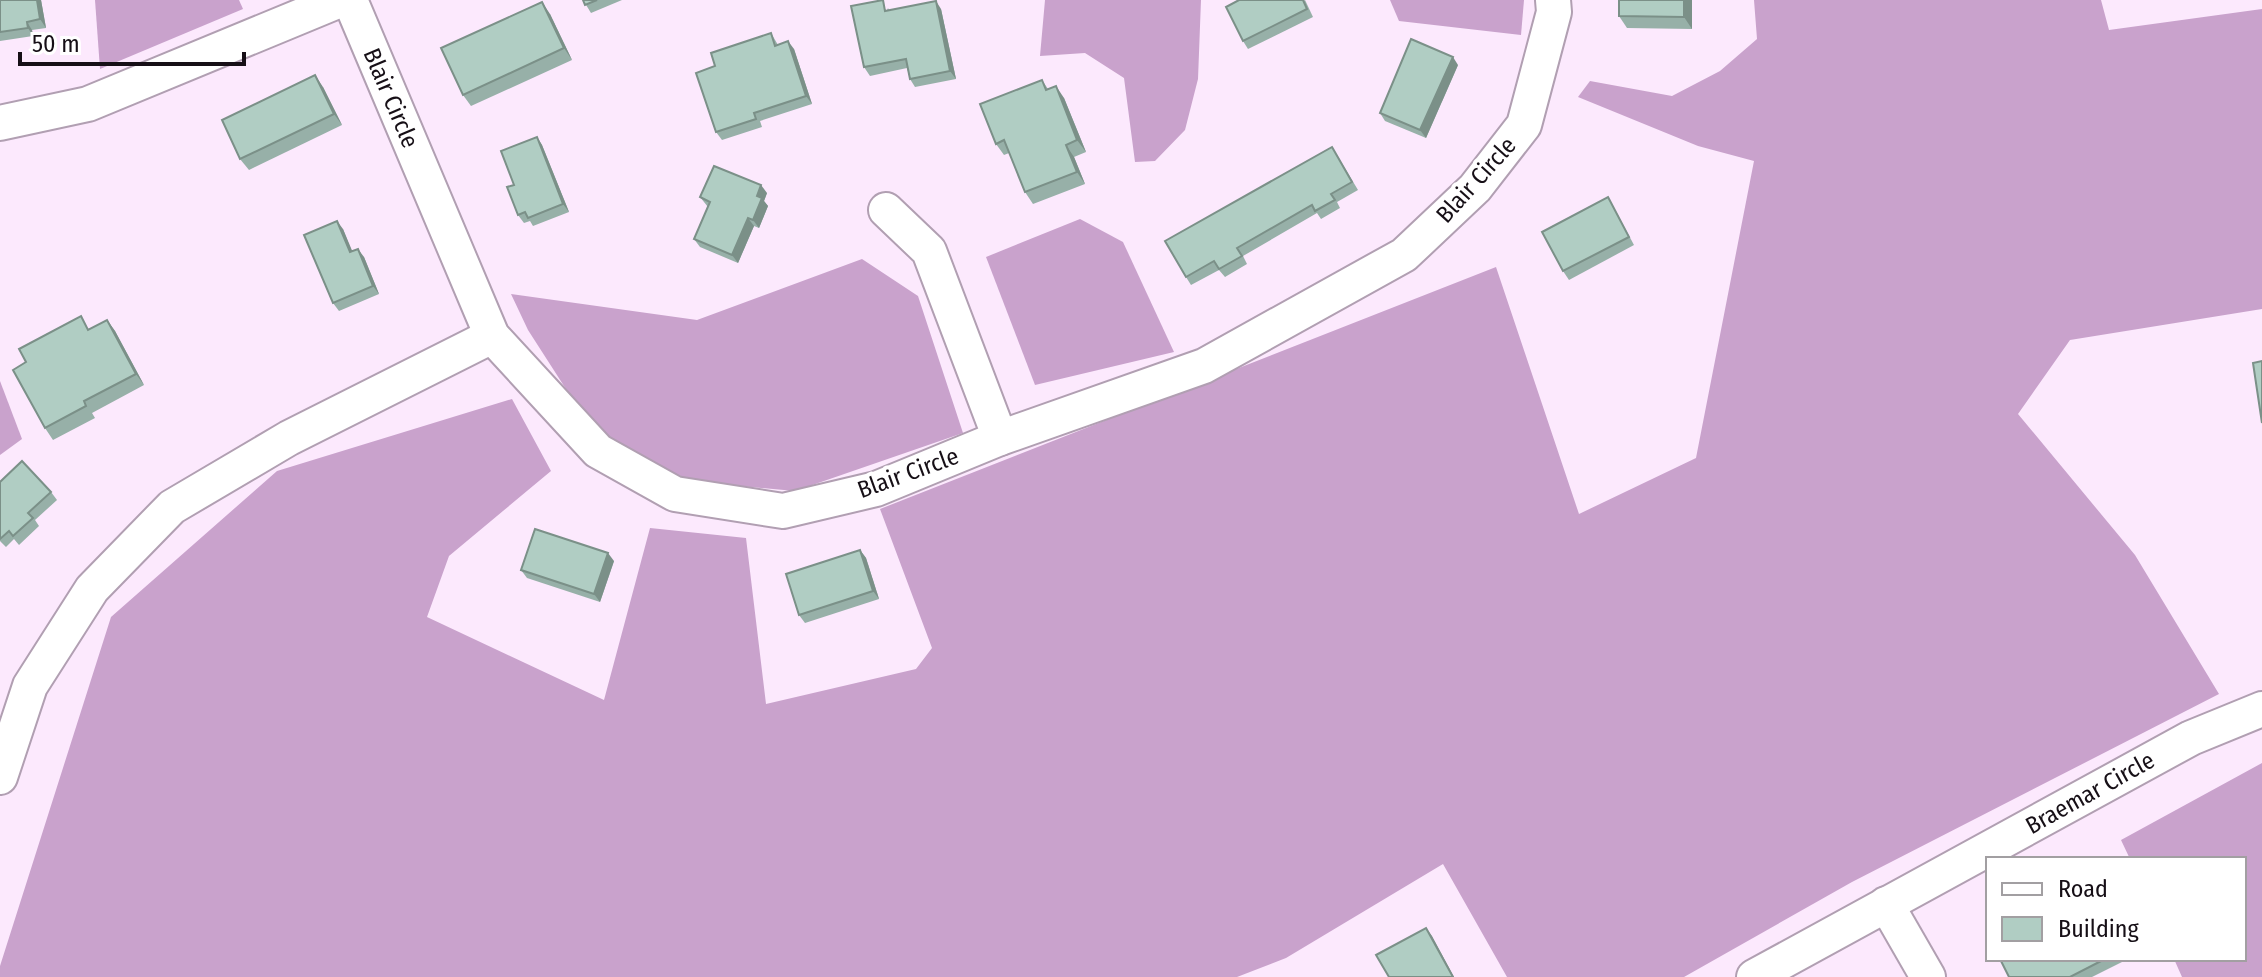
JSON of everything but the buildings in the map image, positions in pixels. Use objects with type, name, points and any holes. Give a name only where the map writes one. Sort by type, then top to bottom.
[{"type":"street","points":[[0,123],[88,104],[340,0]]},
{"type":"street","name":"Blair Circle","points":[[350,0],[492,336],[598,451],[675,494],[783,511],[876,489],[1000,438],[1204,366],[1404,255],[1475,188],[1524,125],[1554,12],[1553,0]]},
{"type":"street","points":[[886,210],[929,251],[1000,438]]},
{"type":"street","points":[[0,777],[30,686],[92,589],[172,507],[289,438],[492,336]]},
{"type":"street","name":"Braemar Circle","points":[[1754,977],[2191,738],[2262,709]]},
{"type":"street","points":[[1886,904],[1928,977]]},
{"type":"shaded area","points":[[95,0],[239,0],[243,9],[100,69]]},
{"type":"shaded area","points":[[1045,0],[1201,0],[1198,79],[1185,130],[1155,161],[1135,162],[1124,78],[1085,53],[1040,56]]},
{"type":"shaded area","points":[[1390,0],[1524,0],[1521,35],[1399,21]]},
{"type":"shaded area","points":[[1754,0],[2101,0],[2109,30],[2262,9],[2262,309],[2070,340],[2018,414],[2135,555],[2219,694],[1852,882],[1684,977],[1507,977],[1443,864],[1286,958],[1237,977],[0,977],[0,966],[111,617],[277,471],[512,399],[551,471],[449,556],[427,617],[604,700],[650,528],[746,538],[766,704],[916,669],[932,648],[880,509],[1496,267],[1579,514],[1696,458],[1754,161],[1698,146],[1578,97],[1590,81],[1672,96],[1720,71],[1757,39]]},
{"type":"shaded area","points":[[1080,219],[1123,242],[1174,352],[1035,385],[986,257]]},
{"type":"shaded area","points":[[862,259],[918,296],[963,433],[795,491],[695,482],[600,442],[528,330],[511,294],[697,320]]},
{"type":"shaded area","points":[[0,381],[22,439],[0,455]]},
{"type":"shaded area","points":[[2262,763],[2262,977],[2182,977],[2175,961],[2246,961],[2246,857],[2129,857],[2121,840]]}]
